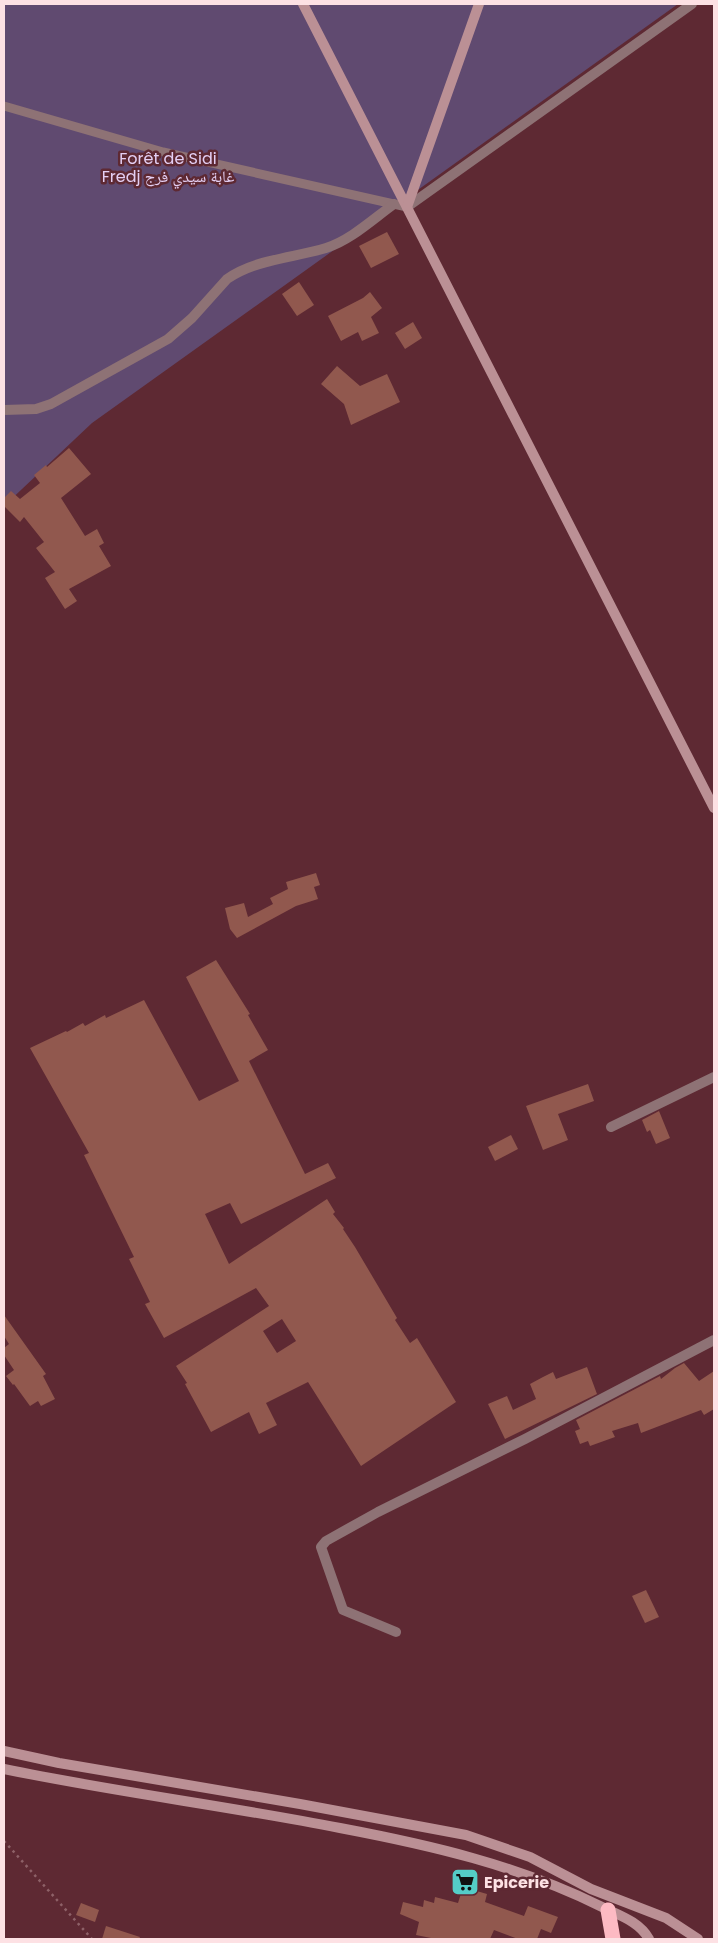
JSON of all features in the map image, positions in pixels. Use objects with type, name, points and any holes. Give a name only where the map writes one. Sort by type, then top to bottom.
[{"type":"highway","points":[[608,1910],[613,1939]]},
{"type":"main road","points":[[303,4],[714,808]]},
{"type":"main road","points":[[407,207],[479,4]]},
{"type":"main road","points":[[4,1751],[59,1763],[438,1829],[511,1849],[548,1865],[591,1889],[666,1918],[698,1939]]},
{"type":"main road","points":[[4,1769],[102,1788],[302,1821],[426,1846],[501,1865],[586,1899],[638,1925],[649,1939]]},
{"type":"main road","points":[[586,1899],[591,1889]]},
{"type":"street","points":[[407,207],[692,4]]},
{"type":"street","points":[[4,410],[36,408],[58,400],[176,332],[235,273],[257,264],[336,244],[394,204]]},
{"type":"street","points":[[611,1127],[714,1077]]},
{"type":"street","points":[[396,1632],[343,1610],[322,1547],[326,1541],[378,1512],[525,1439],[714,1340]]},
{"type":"lane","points":[[4,106],[163,152],[407,207]]},
{"type":"path","points":[[4,1841],[92,1939]]},
{"type":"green space","name":"Forêt de Sidi Fredj غابة سيدي فرج","points":[[4,4],[678,4],[92,423],[4,506]]},
{"type":"building","points":[[387,232],[399,254],[371,268],[359,246]]},
{"type":"building","points":[[299,282],[314,305],[297,316],[282,294]]},
{"type":"building","points":[[370,292],[382,308],[371,317],[379,333],[362,341],[358,332],[341,341],[328,316],[363,298]]},
{"type":"building","points":[[413,322],[422,338],[405,349],[395,333]]},
{"type":"building","points":[[337,366],[360,386],[387,374],[400,402],[351,425],[344,404],[321,384]]},
{"type":"building","points":[[69,448],[91,474],[61,498],[85,536],[97,529],[104,543],[99,546],[111,566],[69,589],[77,601],[65,609],[45,578],[55,572],[36,548],[44,542],[24,517],[20,522],[4,506],[4,498],[11,491],[20,499],[40,483],[34,475],[46,465],[47,467]]},
{"type":"building","points":[[316,873],[320,885],[314,887],[318,899],[296,906],[237,938],[230,929],[225,908],[244,903],[248,917],[273,904],[270,898],[288,889],[286,882]]},
{"type":"building","points":[[216,960],[250,1014],[248,1015],[268,1050],[249,1061],[305,1174],[328,1163],[336,1178],[241,1224],[230,1203],[205,1214],[229,1264],[327,1199],[335,1212],[333,1214],[344,1228],[397,1318],[395,1320],[410,1343],[417,1338],[456,1402],[361,1466],[308,1382],[266,1403],[277,1425],[259,1434],[249,1412],[211,1432],[185,1384],[187,1383],[176,1366],[269,1306],[256,1288],[164,1338],[145,1304],[150,1302],[129,1259],[134,1257],[84,1155],[89,1153],[30,1048],[83,1023],[85,1026],[105,1015],[106,1018],[144,1000],[199,1101],[239,1081],[186,977]],"holes":[[[282,1319],[296,1341],[277,1353],[263,1331]]]},
{"type":"building","points":[[588,1084],[594,1101],[558,1114],[568,1140],[543,1150],[526,1106]]},
{"type":"building","points":[[659,1111],[670,1138],[656,1144],[650,1130],[647,1132],[642,1120]]},
{"type":"building","points":[[511,1135],[518,1149],[495,1161],[488,1147]]},
{"type":"building","points":[[4,1315],[46,1374],[43,1376],[55,1399],[41,1406],[38,1401],[30,1406],[6,1376],[14,1370],[4,1355],[4,1348],[9,1344],[4,1336]]},
{"type":"building","points":[[684,1363],[699,1381],[714,1371],[714,1409],[704,1415],[701,1410],[641,1433],[638,1423],[612,1431],[615,1437],[590,1446],[588,1441],[580,1444],[575,1431],[580,1429],[576,1420],[660,1376],[661,1379]]},
{"type":"building","points":[[587,1367],[597,1394],[505,1439],[488,1404],[507,1396],[513,1410],[536,1399],[530,1384],[553,1372],[556,1379]]},
{"type":"building","points":[[646,1590],[659,1617],[645,1623],[632,1596]]},
{"type":"building","points":[[463,1887],[487,1894],[485,1902],[524,1916],[528,1906],[558,1917],[551,1933],[541,1929],[537,1939],[518,1939],[494,1930],[490,1939],[436,1939],[416,1935],[419,1922],[400,1914],[403,1902],[423,1907],[424,1900],[434,1903],[435,1897],[458,1903]]},
{"type":"building","points":[[81,1903],[99,1910],[95,1922],[76,1915]]},
{"type":"building","points":[[106,1926],[140,1937],[139,1939],[102,1939]]},
{"type":"place","name":"Epicerie","points":[[465,1882]]}]
